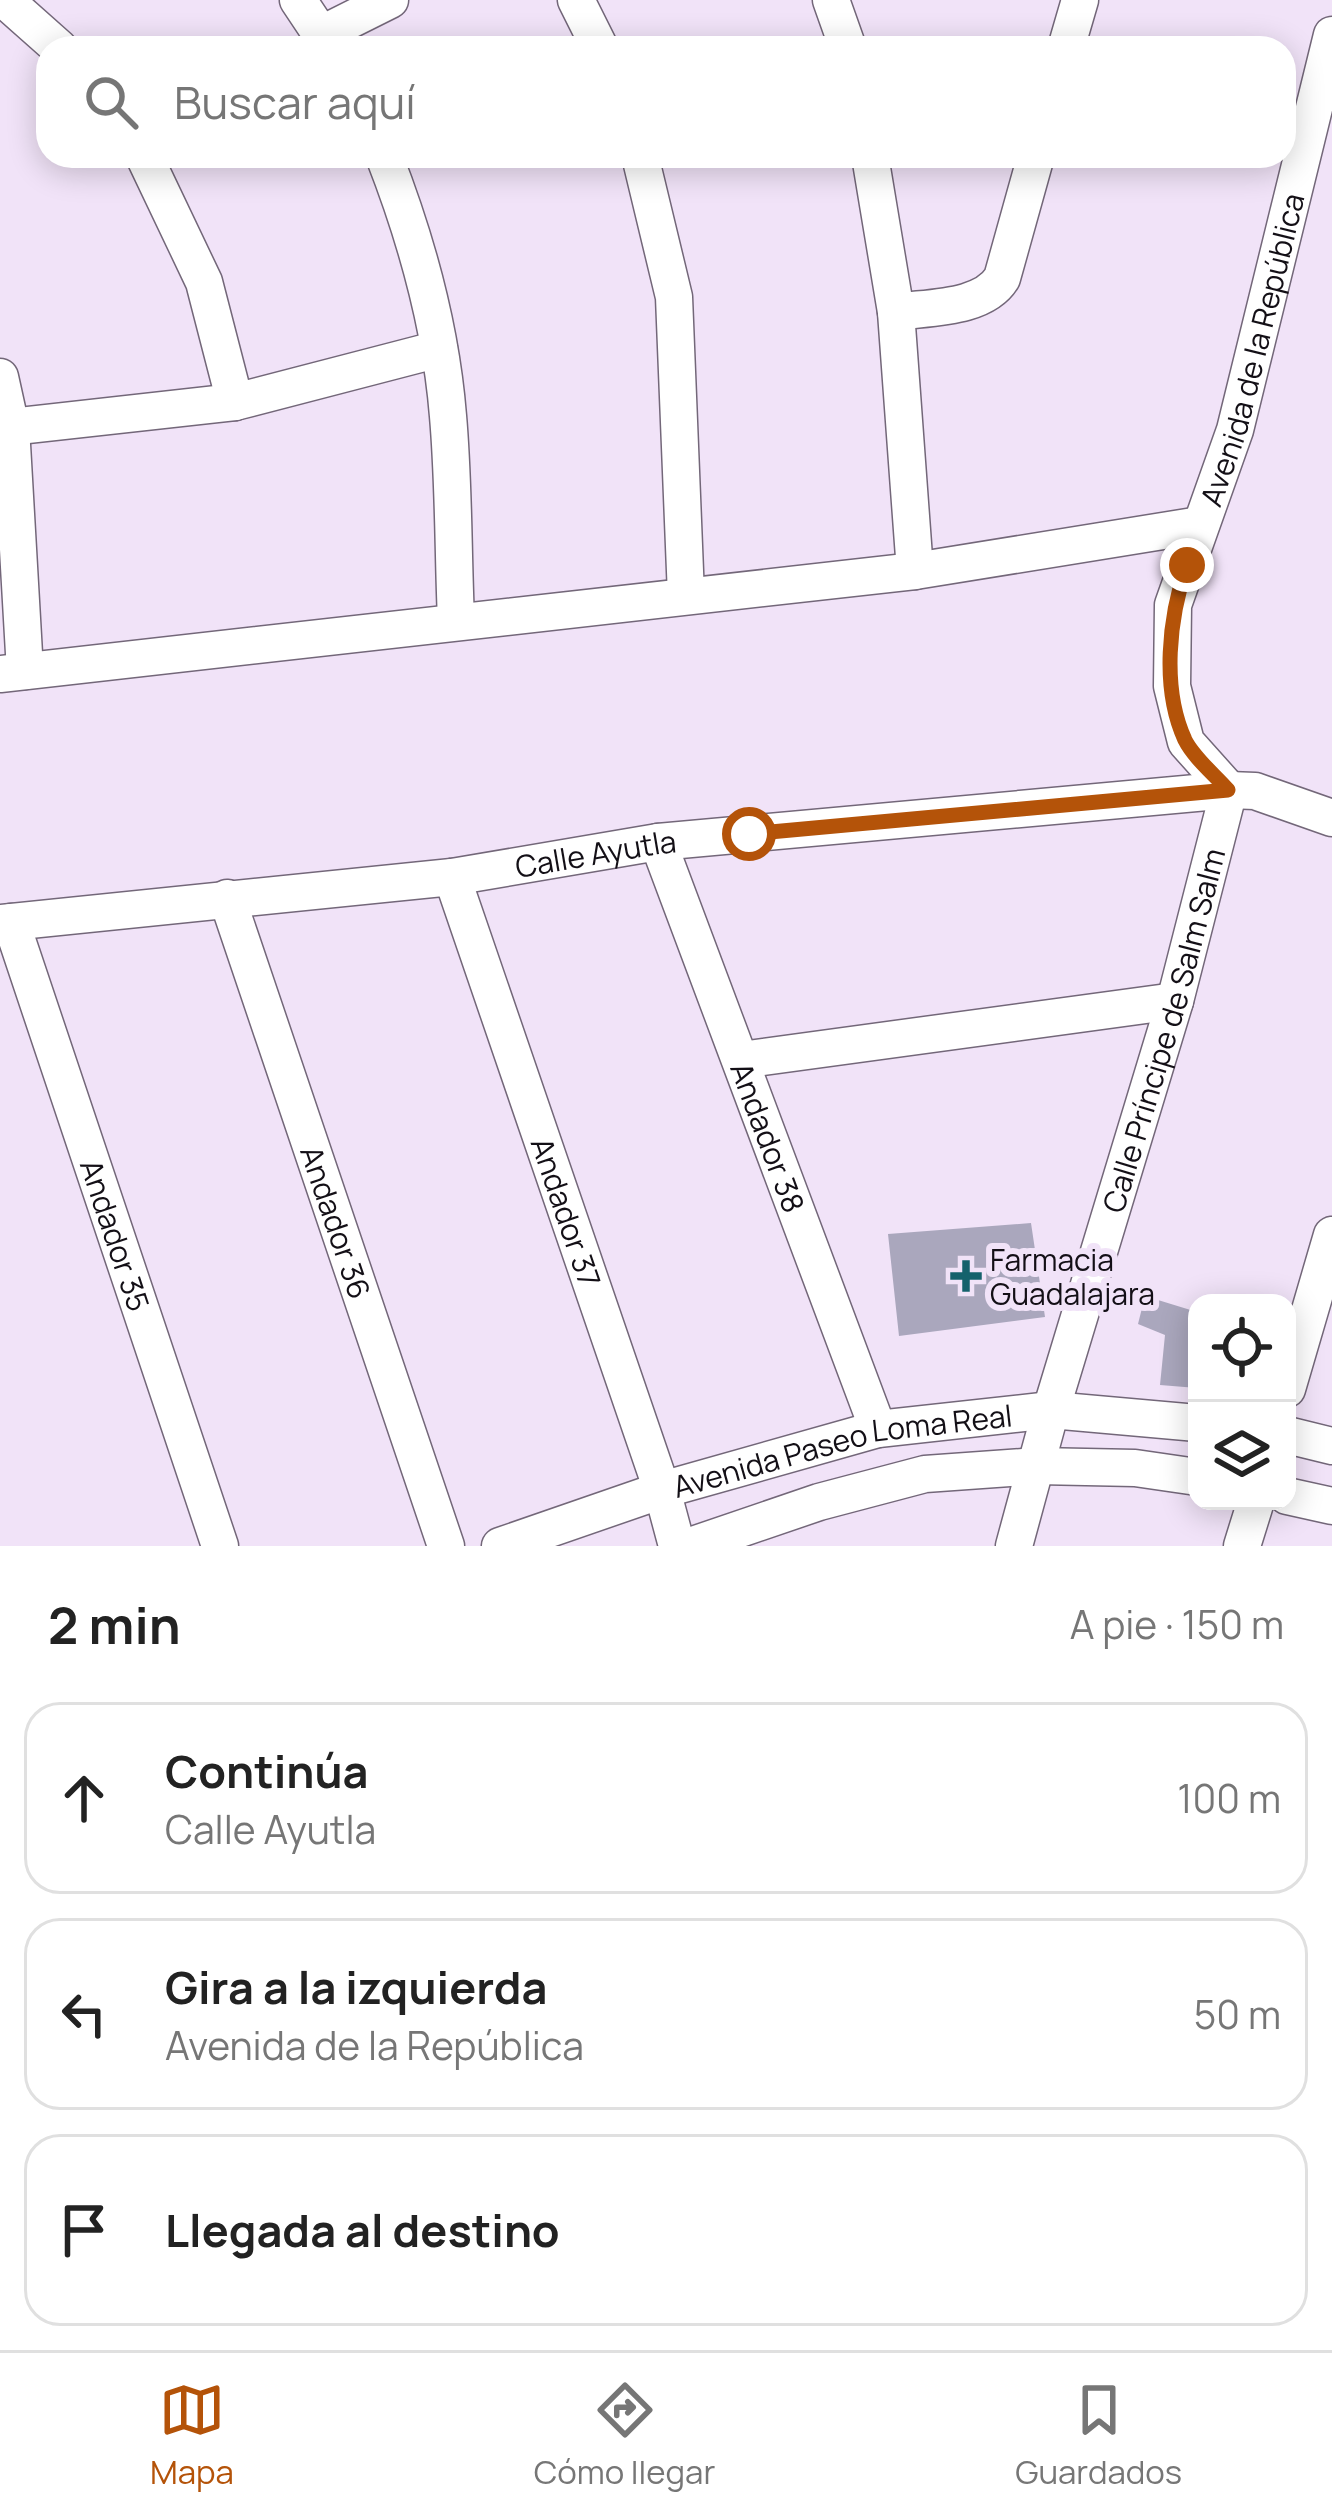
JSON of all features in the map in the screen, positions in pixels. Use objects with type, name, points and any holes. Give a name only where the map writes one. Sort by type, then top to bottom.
[{"type":"street","points":[[5,0],[46,36]]},
{"type":"street","points":[[298,0],[323,36]]},
{"type":"street","points":[[334,36],[389,0]]},
{"type":"street","points":[[576,0],[594,36]]},
{"type":"street","points":[[831,0],[844,36]]},
{"type":"street","points":[[850,36],[860,0]]},
{"type":"street","points":[[1069,36],[1079,0]]},
{"type":"street","name":"Avenida de la República","points":[[1228,790],[1186,742],[1172,686],[1173,605],[1235,430],[1332,35]]},
{"type":"street","points":[[150,168],[204,282],[236,402]]},
{"type":"street","points":[[388,168],[439,349],[448,416],[456,620]]},
{"type":"street","points":[[643,168],[674,297],[686,596]]},
{"type":"street","points":[[872,168],[896,312],[915,571]]},
{"type":"street","points":[[896,312],[976,299],[995,290],[1033,168]]},
{"type":"street","points":[[5,428],[236,402],[439,349]]},
{"type":"street","points":[[0,377],[12,672],[915,571],[1200,525]]},
{"type":"street","name":"Calle Ayutla","points":[[6,922],[452,877],[658,842],[1228,790],[1255,791],[1332,818]]},
{"type":"street","name":"Calle Príncipe de Salm Salm","points":[[1014,1546],[1175,1001],[1228,790]]},
{"type":"street","name":"Andador 38","points":[[658,842],[878,1430]]},
{"type":"street","name":"Andador 37","points":[[452,877],[662,1490],[677,1546]]},
{"type":"street","name":"Andador 36","points":[[226,898],[446,1546]]},
{"type":"street","name":"Andador 35","points":[[6,922],[220,1546]]},
{"type":"street","points":[[741,1060],[1175,1001]]},
{"type":"street","points":[[1296,1358],[1332,1235]]},
{"type":"street","name":"Avenida Paseo Loma Real","points":[[500,1546],[662,1490],[878,1430],[1051,1410],[1188,1422]]},
{"type":"street","points":[[1296,1437],[1332,1446]]},
{"type":"street","name":"Avenida Paseo Loma Real","points":[[690,1546],[819,1502],[925,1474],[1037,1466],[1135,1468],[1188,1477]]},
{"type":"street","points":[[1296,1498],[1332,1506]]},
{"type":"street","points":[[1242,1546],[1253,1510]]},
{"type":"building","name":"Farmacia Guadalajara","points":[[1031,1223],[1045,1317],[899,1336],[888,1234]]},
{"type":"building","points":[[1145,1296],[1188,1309],[1188,1387],[1160,1385],[1165,1335],[1138,1324]]},
{"type":"place","name":"Farmacia Guadalajara","points":[[966,1276]]},
{"type":"route","points":[[749,834],[1228,790],[1186,742],[1172,686],[1173,605],[1187,565]]}]
